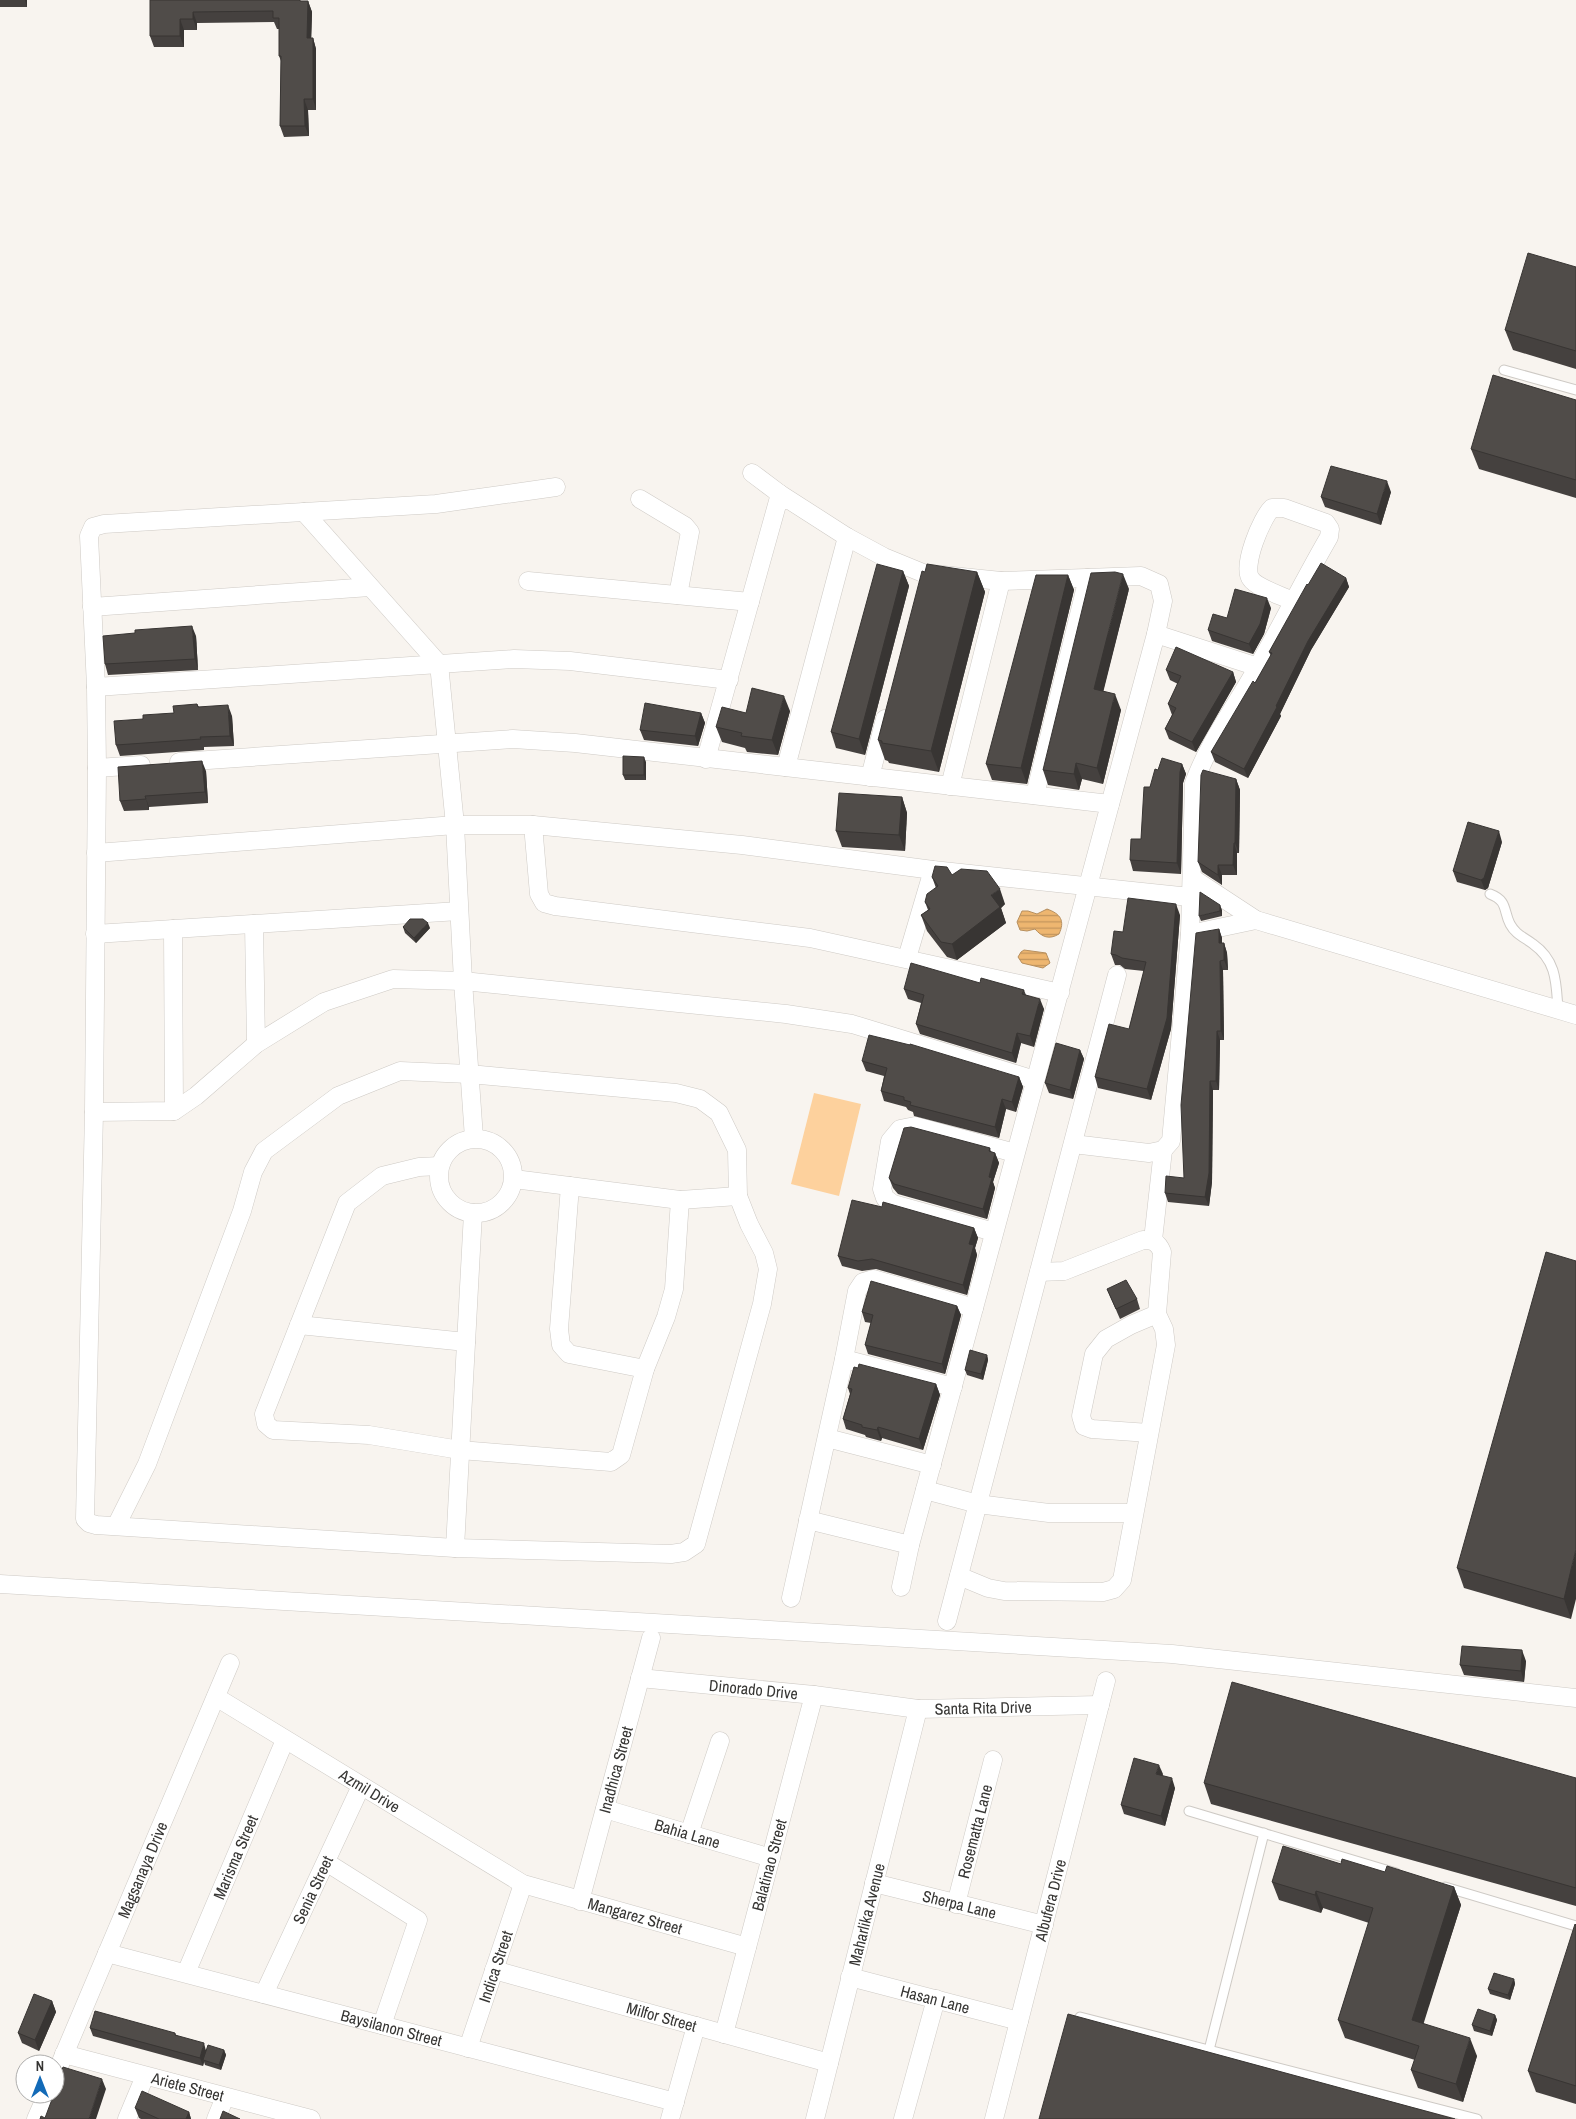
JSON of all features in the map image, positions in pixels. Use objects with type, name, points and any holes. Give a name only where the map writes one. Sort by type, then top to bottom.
[{"type":"street","points":[[752,473],[780,494],[847,537],[884,557],[924,573],[1000,581],[1141,576],[1159,584],[1164,601],[1060,993],[910,1544],[901,1587]]},
{"type":"street","points":[[116,1526],[147,1464],[242,1211],[254,1172],[264,1151],[338,1096],[400,1071],[469,1074],[676,1093],[700,1099],[719,1113],[737,1150],[738,1196],[749,1224],[764,1253],[768,1269],[762,1304],[696,1544],[684,1552],[671,1554],[455,1548],[96,1525],[89,1523],[85,1519],[94,1112],[97,768],[96,687],[88,536],[94,527],[104,524],[436,504],[556,487]]},
{"type":"street","points":[[706,759],[780,494]]},
{"type":"street","points":[[640,499],[685,526],[690,532],[678,595]]},
{"type":"street","points":[[1073,1144],[1150,1153],[1162,1150],[1171,1141],[1190,934],[1194,783],[1201,764],[1258,667],[1292,601],[1329,536],[1330,529],[1326,523],[1284,508],[1272,508],[1265,514],[1248,564],[1247,574],[1252,581],[1292,601]]},
{"type":"street","points":[[304,512],[439,664],[455,825],[474,1138]]},
{"type":"street","points":[[786,767],[847,537]]},
{"type":"street","points":[[919,592],[924,573]]},
{"type":"street","points":[[1035,795],[1088,578]]},
{"type":"street","points":[[528,581],[750,602]]},
{"type":"street","points":[[950,786],[1000,581]]},
{"type":"street","points":[[92,607],[370,587]]},
{"type":"street","points":[[1156,634],[1258,667]]},
{"type":"street","points":[[96,687],[514,659],[570,661],[728,680]]},
{"type":"street","points":[[870,777],[889,703]]},
{"type":"street","points":[[97,768],[522,740],[575,743],[1110,804]]},
{"type":"street","points":[[96,853],[455,825],[533,825],[742,845],[933,870],[1190,897]]},
{"type":"street","points":[[533,825],[540,894],[544,903],[555,906],[810,938],[1060,993]]},
{"type":"street","points":[[906,958],[933,870]]},
{"type":"street","points":[[1192,878],[1256,920],[1576,1015]]},
{"type":"street","points":[[95,934],[459,911]]},
{"type":"street","points":[[1190,934],[1256,920]]},
{"type":"street","points":[[254,924],[256,1044]]},
{"type":"street","points":[[173,929],[174,1111]]},
{"type":"street","points":[[947,1621],[1118,975]]},
{"type":"street","points":[[94,1112],[174,1111],[196,1096],[256,1044],[324,1002],[392,979],[463,981],[786,1014],[852,1024],[1035,1080]]},
{"type":"street","points":[[994,1232],[893,1204],[885,1198],[882,1189],[890,1141],[900,1129],[915,1126],[1015,1154]]},
{"type":"street","points":[[474,1138],[494,1143],[510,1158],[514,1179],[508,1197],[492,1210],[473,1213],[457,1209],[445,1198],[439,1182],[440,1166],[452,1146],[474,1138]]},
{"type":"street","points":[[1153,1240],[1162,1150]]},
{"type":"street","points":[[440,1166],[419,1167],[382,1176],[347,1203],[264,1414],[266,1424],[273,1430],[369,1435],[460,1450],[611,1462],[621,1455],[645,1369],[666,1317],[674,1289],[680,1200]]},
{"type":"street","points":[[514,1179],[680,1200],[738,1196]]},
{"type":"street","points":[[570,1186],[559,1329],[561,1345],[568,1354],[645,1369]]},
{"type":"street","points":[[455,1548],[473,1213]]},
{"type":"street","points":[[959,1576],[988,1588],[1004,1591],[1103,1592],[1114,1589],[1122,1580],[1133,1513],[1166,1345],[1164,1329],[1157,1314],[1162,1252],[1159,1245],[1153,1240],[1143,1240],[1064,1271],[1054,1273],[1039,1272]]},
{"type":"street","points":[[791,1598],[844,1359],[857,1291],[863,1282],[872,1279],[974,1308]]},
{"type":"street","points":[[1150,1433],[1092,1430],[1084,1426],[1081,1416],[1094,1354],[1106,1339],[1157,1314]]},
{"type":"street","points":[[299,1326],[466,1342]]},
{"type":"street","points":[[844,1359],[953,1387]]},
{"type":"street","points":[[826,1438],[932,1465]]},
{"type":"street","points":[[925,1490],[978,1504],[1049,1513],[1133,1513]]},
{"type":"street","points":[[808,1520],[910,1544]]},
{"type":"street","points":[[0,1584],[1172,1654],[1576,1698]]},
{"type":"street","name":"Inadhica Street","points":[[580,1901],[651,1638]]},
{"type":"street","name":"Magsanaya Drive","points":[[64,2054],[230,1663]]},
{"type":"street","name":"Dinorado Drive","points":[[640,1678],[866,1702]]},
{"type":"street","name":"Albufera Drive","points":[[994,2119],[1106,1681]]},
{"type":"street","name":"Balatinao Street","points":[[724,2034],[814,1695]]},
{"type":"street","name":"Azmil Drive","points":[[216,1697],[523,1884]]},
{"type":"street","name":"Santa Rita Drive","points":[[866,1702],[918,1709],[1100,1705]]},
{"type":"street","name":"Maharlika Avenue","points":[[815,2119],[918,1709]]},
{"type":"street","name":"Marisma Street","points":[[186,1973],[286,1740]]},
{"type":"street","points":[[689,1834],[720,1742]]},
{"type":"street","name":"Rosematta Lane","points":[[956,1904],[993,1760]]},
{"type":"street","name":"Senia Street","points":[[264,1994],[361,1786]]},
{"type":"street","name":"Bahia Lane","points":[[605,1809],[771,1858]]},
{"type":"street","points":[[326,1862],[418,1920],[382,2025]]},
{"type":"street","name":"Sherpa Lane","points":[[874,1883],[1044,1925]]},
{"type":"street","name":"Mangarez Street","points":[[523,1884],[747,1947]]},
{"type":"street","name":"Indica Street","points":[[468,2048],[523,1884]]},
{"type":"street","name":"Baysilanon Street","points":[[107,1954],[186,1973],[468,2048],[673,2111]]},
{"type":"street","name":"Milfor Street","points":[[494,1970],[829,2062]]},
{"type":"street","name":"Hasan Lane","points":[[850,1977],[1019,2021]]},
{"type":"street","points":[[904,2119],[936,1999]]},
{"type":"street","points":[[673,2111],[696,2026]]},
{"type":"street","name":"Ariete Street","points":[[65,2054],[311,2119]]},
{"type":"street","points":[[127,2119],[145,2076]]},
{"type":"street","points":[[216,2119],[225,2096]]},
{"type":"street","points":[[36,2119],[43,2104]]},
{"type":"lane","points":[[1504,370],[1576,390]]},
{"type":"lane","points":[[1490,894],[1499,898],[1504,905],[1510,925],[1520,938],[1532,943],[1549,958],[1556,977],[1558,1009]]},
{"type":"lane","points":[[1189,1811],[1406,1876]]},
{"type":"lane","points":[[1208,2050],[1264,1833]]},
{"type":"lane","points":[[1434,1884],[1576,1926]]},
{"type":"lane","points":[[1080,2017],[1477,2119]]},
{"type":"shaded area","points":[[1047,909],[1056,913],[1062,922],[1059,934],[1049,937],[1043,936],[1035,929],[1020,930],[1017,922],[1022,911],[1037,914]]},
{"type":"shaded area","points":[[1024,950],[1046,953],[1050,963],[1043,968],[1022,963],[1018,957]]},
{"type":"shaded area","points":[[814,1093],[861,1104],[839,1196],[791,1184]]},
{"type":"building","points":[[150,0],[308,1],[307,38],[313,38],[313,99],[304,99],[305,126],[280,126],[281,56],[279,56],[279,18],[273,18],[273,11],[193,12],[193,19],[180,19],[180,36],[150,36]]},
{"type":"building","points":[[1528,253],[1576,267],[1576,351],[1505,330]]},
{"type":"building","points":[[1493,375],[1576,400],[1576,480],[1471,449]]},
{"type":"building","points":[[1331,466],[1387,481],[1377,514],[1321,497]]},
{"type":"building","points":[[1321,563],[1346,578],[1308,641],[1277,707],[1244,769],[1211,752],[1253,681],[1255,683],[1272,653],[1269,652]]},
{"type":"building","points":[[877,564],[903,571],[859,739],[831,732]]},
{"type":"building","points":[[927,564],[977,572],[931,751],[882,743],[882,741],[878,740],[922,571],[925,572]]},
{"type":"building","points":[[1115,572],[1123,574],[1094,689],[1115,694],[1097,768],[1076,763],[1074,774],[1043,770],[1091,573]]},
{"type":"building","points":[[1036,575],[1068,575],[1021,768],[986,764]]},
{"type":"building","points":[[1235,589],[1267,598],[1260,624],[1249,644],[1208,630],[1213,614],[1227,618]]},
{"type":"building","points":[[192,626],[195,659],[105,664],[103,636],[135,633],[135,630]]},
{"type":"building","points":[[1176,647],[1233,672],[1192,742],[1165,729],[1176,708],[1168,704],[1181,676],[1166,670]]},
{"type":"building","points":[[752,688],[784,696],[772,740],[741,736],[742,733],[716,727],[722,707],[746,713]]},
{"type":"building","points":[[645,703],[701,713],[695,736],[640,730]]},
{"type":"building","points":[[197,704],[198,707],[228,705],[230,736],[116,745],[114,721],[143,719],[143,715],[174,713],[173,706]]},
{"type":"building","points":[[623,756],[644,757],[644,775],[623,775]]},
{"type":"building","points":[[1162,758],[1182,764],[1180,772],[1177,863],[1130,860],[1131,839],[1141,839],[1144,787],[1150,787],[1155,769],[1158,770]]},
{"type":"building","points":[[202,761],[205,792],[145,796],[146,799],[120,801],[118,767]]},
{"type":"building","points":[[1203,770],[1236,779],[1233,865],[1218,865],[1218,875],[1198,862],[1201,775]]},
{"type":"building","points":[[839,793],[902,797],[899,835],[836,831]]},
{"type":"building","points":[[1468,822],[1499,831],[1484,878],[1481,880],[1453,871]]},
{"type":"building","points":[[935,866],[947,867],[952,875],[961,869],[987,871],[1000,889],[991,895],[1000,907],[952,944],[941,942],[921,915],[930,909],[925,902],[927,894],[938,886],[932,877]]},
{"type":"building","points":[[1200,892],[1220,905],[1220,911],[1199,916]]},
{"type":"building","points":[[1128,898],[1176,904],[1167,1018],[1147,1089],[1095,1077],[1109,1024],[1129,1029],[1146,962],[1111,954],[1114,931],[1123,932]]},
{"type":"building","points":[[410,919],[423,919],[428,923],[414,938],[403,927]]},
{"type":"building","points":[[1219,929],[1219,943],[1224,943],[1224,960],[1220,961],[1221,1031],[1217,1031],[1216,1081],[1210,1081],[1209,1173],[1205,1197],[1165,1193],[1166,1176],[1184,1178],[1181,1105],[1196,933]]},
{"type":"building","points":[[911,963],[980,983],[981,978],[1024,990],[1022,994],[1040,999],[1030,1036],[1017,1033],[1012,1053],[916,1024],[924,995],[904,989]]},
{"type":"building","points":[[869,1035],[910,1044],[1019,1077],[1012,1102],[1002,1099],[995,1127],[910,1105],[911,1102],[904,1100],[904,1097],[881,1091],[887,1068],[862,1061]]},
{"type":"building","points":[[1056,1043],[1080,1050],[1070,1090],[1045,1083]]},
{"type":"building","points":[[911,1127],[990,1148],[989,1151],[995,1153],[989,1177],[992,1178],[983,1209],[894,1184],[889,1178],[904,1128]]},
{"type":"building","points":[[852,1200],[882,1207],[883,1202],[974,1228],[969,1244],[974,1245],[963,1285],[872,1259],[858,1261],[838,1256]]},
{"type":"building","points":[[1546,1252],[1576,1261],[1576,1549],[1564,1599],[1457,1568]]},
{"type":"building","points":[[1126,1280],[1137,1299],[1116,1309],[1107,1289]]},
{"type":"building","points":[[871,1281],[957,1306],[942,1364],[865,1345],[873,1315],[862,1312]]},
{"type":"building","points":[[970,1350],[987,1355],[981,1374],[965,1370]]},
{"type":"building","points":[[859,1364],[936,1384],[919,1439],[878,1427],[877,1430],[862,1427],[862,1425],[843,1419],[852,1389],[848,1388],[854,1367],[858,1368]]},
{"type":"building","points":[[1462,1646],[1522,1650],[1521,1671],[1460,1665]]},
{"type":"building","points":[[1232,1682],[1576,1778],[1576,1888],[1204,1783]]},
{"type":"building","points":[[1134,1758],[1159,1765],[1156,1774],[1172,1778],[1161,1816],[1121,1805]]},
{"type":"building","points":[[1283,1846],[1341,1864],[1342,1859],[1385,1872],[1387,1866],[1454,1887],[1412,2020],[1470,2038],[1456,2084],[1411,2070],[1419,2046],[1338,2020],[1373,1908],[1316,1891],[1315,1895],[1272,1882]]},
{"type":"building","points":[[1576,1925],[1576,2086],[1528,2071]]},
{"type":"building","points":[[1494,1973],[1514,1979],[1508,1995],[1488,1989]]},
{"type":"building","points":[[34,1994],[52,2001],[35,2040],[18,2033]]},
{"type":"building","points":[[1478,2009],[1495,2015],[1490,2031],[1472,2025]]},
{"type":"building","points":[[95,2011],[204,2043],[200,2058],[90,2028]]},
{"type":"building","points":[[1068,2014],[1455,2119],[1039,2119]]},
{"type":"building","points":[[208,2045],[224,2050],[219,2065],[203,2060]]},
{"type":"building","points":[[65,2068],[102,2079],[89,2119],[40,2119],[41,2116],[45,2118],[50,2104],[65,2104]]},
{"type":"building","points":[[142,2091],[189,2112],[186,2119],[159,2119],[135,2108]]},
{"type":"building","points":[[223,2111],[240,2119],[220,2119]]}]
